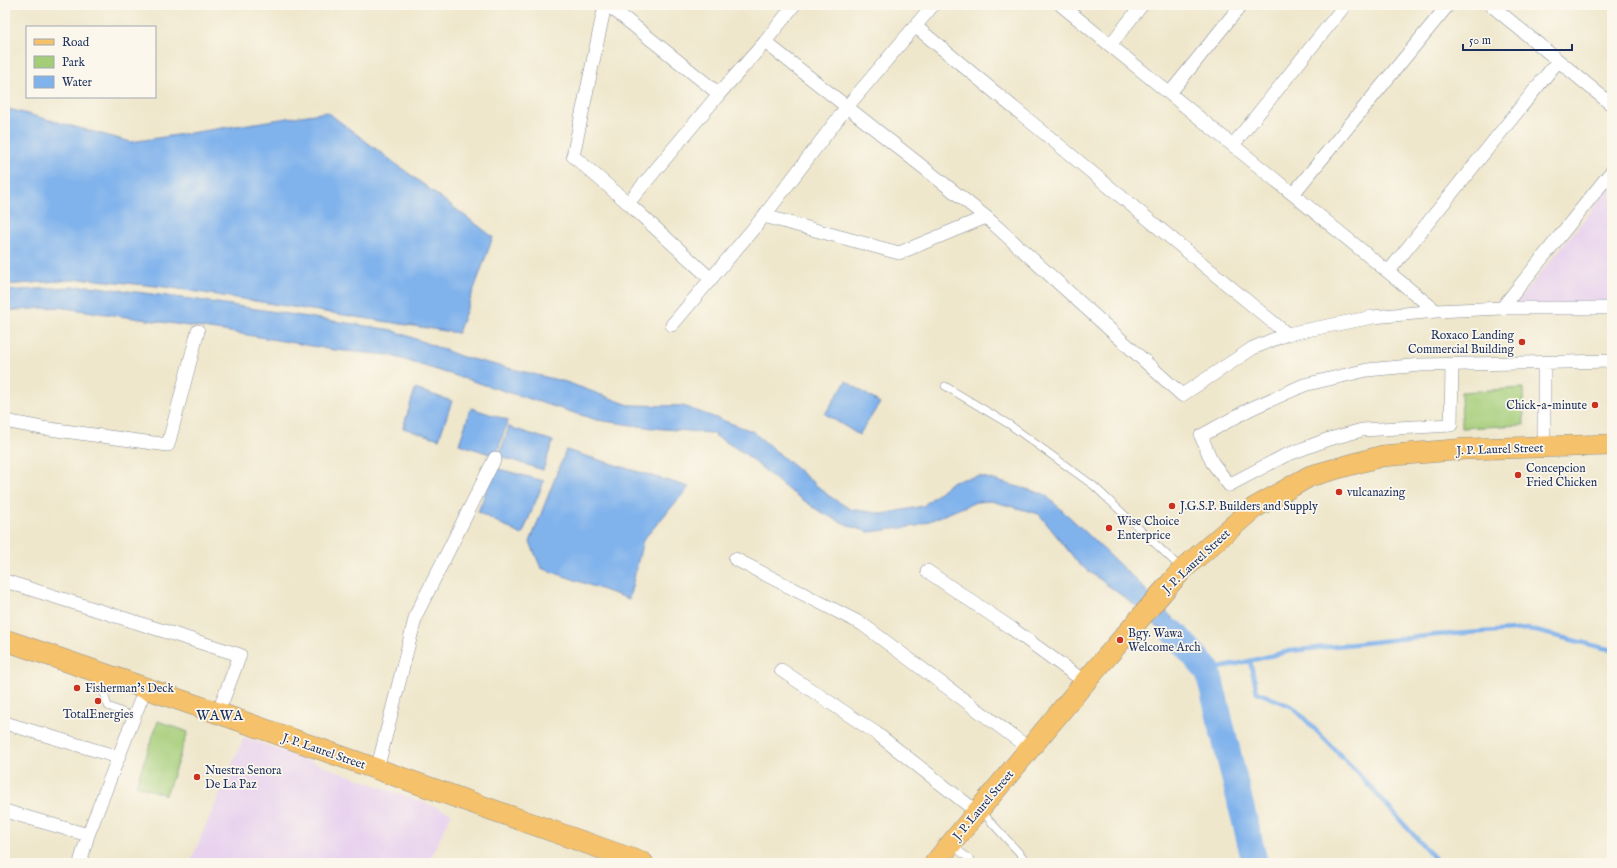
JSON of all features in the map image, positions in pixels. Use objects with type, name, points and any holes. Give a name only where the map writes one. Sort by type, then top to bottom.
[{"type":"main road","name":"J. P. Laurel Street","points":[[935,863],[1160,594],[1183,569],[1254,508],[1310,476],[1382,456],[1466,449],[1612,445]]},
{"type":"main road","name":"J. P. Laurel Street","points":[[5,640],[144,689],[218,713],[643,863]]},
{"type":"street","points":[[605,5],[573,156],[628,203],[711,279]]},
{"type":"street","points":[[608,5],[719,94]]},
{"type":"street","points":[[628,203],[719,94],[765,42],[794,5]]},
{"type":"street","points":[[672,325],[764,216],[846,108],[933,5]]},
{"type":"street","points":[[1061,5],[1436,311]]},
{"type":"street","points":[[1110,45],[1142,5]]},
{"type":"street","points":[[1170,93],[1241,5]]},
{"type":"street","points":[[1233,145],[1345,5]]},
{"type":"street","points":[[1293,194],[1448,5]]},
{"type":"street","points":[[1491,5],[1612,105]]},
{"type":"street","points":[[915,26],[1287,334]]},
{"type":"street","points":[[765,42],[846,108],[986,217],[1182,395],[1253,348],[1287,334],[1373,317],[1436,311],[1502,308],[1612,308]]},
{"type":"street","points":[[1389,272],[1558,60]]},
{"type":"street","points":[[1502,308],[1612,171]]},
{"type":"street","points":[[764,216],[899,253],[986,217]]},
{"type":"street","points":[[5,421],[42,428],[168,445],[198,331]]},
{"type":"street","points":[[1452,365],[1451,425],[1362,430],[1326,440],[1284,456],[1229,485],[1212,462],[1201,436],[1250,409],[1304,385],[1367,370],[1421,365],[1612,361]]},
{"type":"street","points":[[1544,363],[1544,447]]},
{"type":"street","points":[[377,770],[416,615],[495,458]]},
{"type":"street","points":[[735,560],[862,624],[1030,750]]},
{"type":"street","points":[[927,570],[1011,628],[1085,682]]},
{"type":"street","points":[[5,581],[240,655],[218,713]]},
{"type":"street","points":[[782,670],[876,733],[978,810]]},
{"type":"street","points":[[80,863],[88,835],[144,689]]},
{"type":"street","points":[[5,723],[118,757]]},
{"type":"street","points":[[5,811],[88,835]]},
{"type":"lane","points":[[945,386],[1010,425],[1094,486],[1183,569]]},
{"type":"lane","points":[[98,673],[108,706],[134,717]]},
{"type":"lane","points":[[978,810],[1024,858],[1024,863]]},
{"type":"lane","points":[[951,844],[974,863]]},
{"type":"shaded area","points":[[1612,185],[1612,305],[1516,305],[1521,297]]},
{"type":"shaded area","points":[[244,737],[452,813],[428,863],[190,863]]},
{"type":"green space","points":[[1523,388],[1524,425],[1462,428],[1461,392]]},
{"type":"green space","points":[[158,721],[188,732],[166,795],[136,785]]},
{"type":"water","points":[[5,108],[131,142],[327,112],[493,237],[458,333],[166,287],[87,279],[5,285]]},
{"type":"water","points":[[89,286],[198,300],[392,330],[463,357],[566,382],[629,405],[683,406],[752,431],[829,496],[850,509],[884,514],[923,506],[953,481],[979,476],[1044,494],[1145,589],[1198,645],[1198,666],[1136,606],[1079,564],[1039,514],[991,501],[976,502],[917,526],[869,532],[850,526],[822,513],[787,489],[744,453],[711,433],[653,428],[597,420],[389,355],[335,350],[230,332],[58,307],[5,311],[5,291]]},
{"type":"water","points":[[846,381],[880,403],[859,435],[825,414]]},
{"type":"water","points":[[415,389],[452,401],[439,439],[403,428]]},
{"type":"water","points":[[471,408],[508,420],[496,456],[459,444]]},
{"type":"water","points":[[509,427],[553,441],[543,470],[499,456]]},
{"type":"water","points":[[566,450],[689,487],[643,540],[629,599],[541,568],[530,542]]},
{"type":"water","points":[[495,468],[544,481],[522,535],[478,512]]},
{"type":"waterway","points":[[1208,671],[1290,651],[1436,635],[1528,629],[1612,650]]},
{"type":"waterway","points":[[1174,633],[1208,671],[1255,863]]},
{"type":"waterway","points":[[1250,661],[1257,692],[1293,707],[1354,769],[1439,863]]},
{"type":"place","name":"Roxaco Landing Commercial Building","points":[[1522,342]]},
{"type":"place","name":"Chick-a-minute","points":[[1595,405]]},
{"type":"place","name":"Concepcion Fried Chicken","points":[[1518,475]]},
{"type":"place","name":"vulcanazing","points":[[1339,492]]},
{"type":"place","name":"J.G.S.P. Builders and Supply","points":[[1172,506]]},
{"type":"place","name":"Wise Choice Enterprice","points":[[1109,528]]},
{"type":"place","name":"Bgy. Wawa Welcome Arch","points":[[1120,640]]},
{"type":"place","name":"Fisherman's Deck","points":[[77,688]]},
{"type":"place","name":"TotalEnergies","points":[[98,701]]},
{"type":"place","name":"Nuestra Senora De La Paz","points":[[197,777]]},
{"type":"district","name":"WAWA","points":[[220,715]]}]
